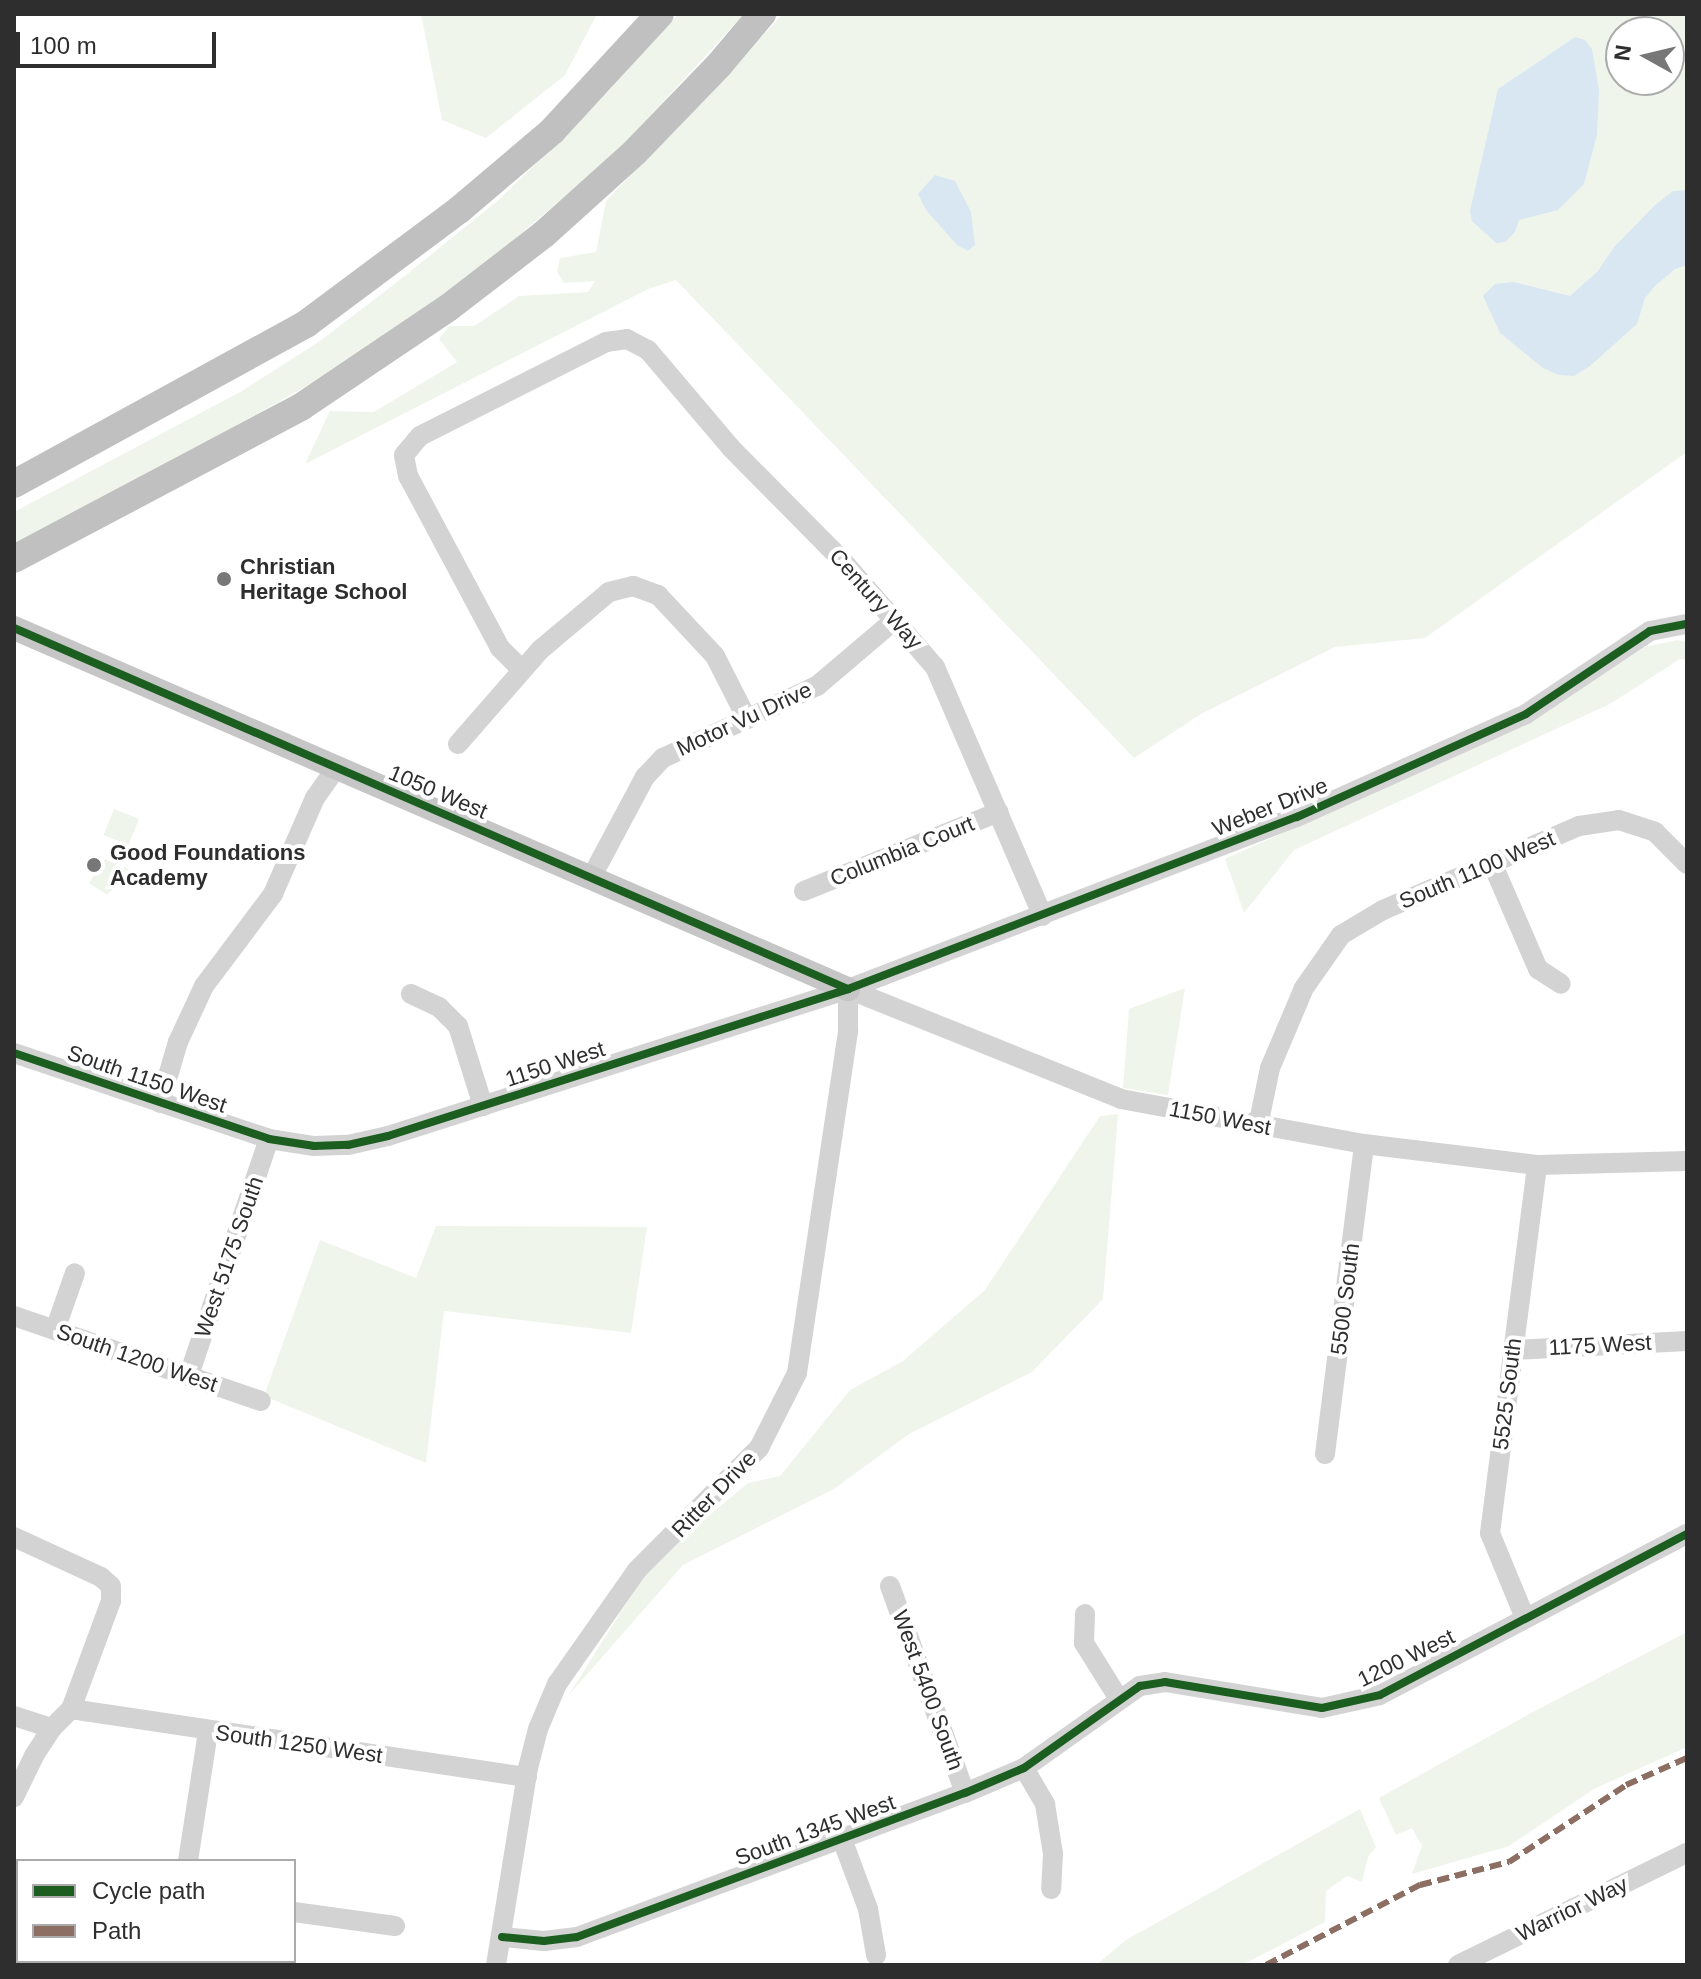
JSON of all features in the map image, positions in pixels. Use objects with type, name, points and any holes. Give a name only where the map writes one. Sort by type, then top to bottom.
[{"type":"highway","points":[[14,484],[306,324],[459,210],[552,131],[660,14]]},
{"type":"highway","points":[[14,559],[301,407],[448,308],[544,234],[635,152],[719,65],[762,14]]},
{"type":"main road","name":"1050 West","points":[[14,628],[848,989]]},
{"type":"street","name":"Century Way","points":[[521,669],[500,648],[408,476],[404,455],[420,436],[606,342],[627,339],[648,350],[731,448],[896,619],[944,681],[1043,916]]},
{"type":"street","points":[[458,744],[521,669],[609,592],[633,586],[658,595],[715,656],[747,719]]},
{"type":"street","name":"Motor Vu Drive","points":[[591,878],[645,777],[663,758],[817,686],[896,619]]},
{"type":"street","name":"Weber Drive","points":[[848,989],[1297,817],[1526,714],[1650,631],[1687,624]]},
{"type":"street","points":[[160,1103],[178,1042],[204,986],[273,894],[315,798],[336,768]]},
{"type":"street","name":"Columbia Court","points":[[804,891],[999,812]]},
{"type":"street","name":"South 1100 West","points":[[1258,1126],[1270,1068],[1304,988],[1341,935],[1383,910],[1579,826],[1619,820],[1655,832],[1687,864]]},
{"type":"street","points":[[1492,863],[1538,969],[1561,984]]},
{"type":"street","name":"1150 West","points":[[269,1139],[314,1146],[348,1145],[483,1106],[848,989],[1121,1099],[1364,1144],[1537,1165],[1687,1161]]},
{"type":"street","name":"Ritter Drive","points":[[496,1965],[527,1777],[538,1729],[557,1684],[637,1570],[759,1448],[797,1373],[848,1030],[848,989]]},
{"type":"street","points":[[411,994],[439,1007],[458,1026],[483,1106]]},
{"type":"street","name":"South 1150 West","points":[[16,1060],[269,1139]]},
{"type":"street","name":"West 5175 South","points":[[189,1375],[269,1139]]},
{"type":"street","name":"5500 South","points":[[1325,1454],[1364,1144]]},
{"type":"street","name":"5525 South","points":[[1525,1618],[1490,1533],[1537,1165]]},
{"type":"street","points":[[55,1330],[75,1273]]},
{"type":"street","name":"South 1200 West","points":[[14,1316],[261,1401]]},
{"type":"street","name":"1175 West","points":[[1513,1350],[1687,1341]]},
{"type":"street","name":"1200 West","points":[[1119,1699],[1140,1686],[1165,1682],[1322,1708],[1356,1703],[1380,1695],[1687,1534]]},
{"type":"street","points":[[14,1537],[101,1577],[111,1586],[111,1601],[71,1709],[52,1728],[14,1797]]},
{"type":"street","name":"West 5400 South","points":[[890,1586],[965,1793]]},
{"type":"street","points":[[1085,1614],[1084,1643],[1119,1699]]},
{"type":"street","name":"South 1345 West","points":[[502,1937],[544,1941],[577,1937],[965,1793],[1024,1768],[1119,1699]]},
{"type":"street","name":"South 1250 West","points":[[71,1709],[208,1732],[527,1777]]},
{"type":"street","points":[[14,1716],[52,1728]]},
{"type":"street","points":[[188,1859],[208,1732]]},
{"type":"street","points":[[1024,1768],[1045,1804],[1053,1854],[1051,1889]]},
{"type":"street","points":[[842,1839],[868,1909],[876,1955]]},
{"type":"street","name":"Warrior Way","points":[[1458,1965],[1687,1853]]},
{"type":"street","points":[[296,1912],[395,1926]]},
{"type":"shaded area","points":[[421,14],[597,14],[565,75],[486,138],[442,120]]},
{"type":"shaded area","points":[[678,14],[744,14],[617,152],[478,270],[349,362],[163,467],[14,546],[14,512],[242,391],[320,341],[406,275],[502,197],[607,93]]},
{"type":"shaded area","points":[[783,14],[1687,14],[1687,452],[1425,638],[1335,647],[1201,714],[1134,758],[676,280],[648,289],[305,464],[330,411],[374,412],[457,362],[439,339],[449,326],[474,326],[519,296],[588,292],[595,281],[564,283],[557,272],[560,258],[596,252],[606,201]]},
{"type":"shaded area","points":[[1575,37],[1585,40],[1592,49],[1599,90],[1597,135],[1584,184],[1558,210],[1519,220],[1515,232],[1505,242],[1496,243],[1472,221],[1470,211],[1498,89]]},
{"type":"shaded area","points":[[935,175],[955,181],[971,212],[975,245],[968,251],[957,245],[926,210],[918,194]]},
{"type":"shaded area","points":[[1687,190],[1687,265],[1675,269],[1655,286],[1645,298],[1637,324],[1590,366],[1574,376],[1559,375],[1543,368],[1500,333],[1483,296],[1495,284],[1514,282],[1570,296],[1598,271],[1614,247],[1655,205],[1673,191]]},
{"type":"shaded area","points":[[1677,640],[1687,642],[1687,660],[1680,659],[1610,704],[1294,850],[1244,913],[1225,859],[1531,721],[1645,647]]},
{"type":"shaded area","points":[[114,809],[139,819],[129,845],[104,835]]},
{"type":"shaded area","points":[[105,859],[131,870],[107,895],[89,883]]},
{"type":"shaded area","points":[[1185,988],[1168,1095],[1123,1088],[1129,1009]]},
{"type":"shaded area","points":[[1118,1114],[1103,1299],[1032,1372],[909,1434],[834,1489],[683,1565],[568,1696],[651,1564],[748,1483],[780,1476],[850,1390],[903,1361],[985,1290],[1100,1116]]},
{"type":"shaded area","points":[[436,1226],[647,1227],[631,1333],[444,1311],[426,1463],[264,1396],[320,1240],[416,1278]]},
{"type":"shaded area","points":[[1687,1632],[1687,1747],[1594,1789],[1509,1846],[1412,1874],[1422,1846],[1412,1828],[1396,1835],[1379,1798],[1529,1714]]},
{"type":"shaded area","points":[[1360,1809],[1376,1847],[1368,1857],[1362,1882],[1347,1876],[1326,1891],[1325,1922],[1242,1965],[1096,1965],[1126,1940]]},
{"type":"marked path","points":[[1266,1965],[1420,1885],[1509,1862],[1626,1785],[1687,1758]]},
{"type":"cycle path","points":[[14,1053],[269,1139],[314,1146],[348,1145],[388,1136],[848,989],[1297,817],[1526,714],[1650,631],[1687,624]]},
{"type":"cycle path","points":[[14,628],[848,989]]},
{"type":"cycle path","points":[[502,1937],[544,1941],[577,1937],[965,1793],[1024,1768],[1140,1686],[1165,1682],[1322,1708],[1380,1695],[1687,1534]]},
{"type":"place","name":"Christian Heritage School","points":[[224,579]]},
{"type":"place","name":"Good Foundations Academy","points":[[94,865]]}]
